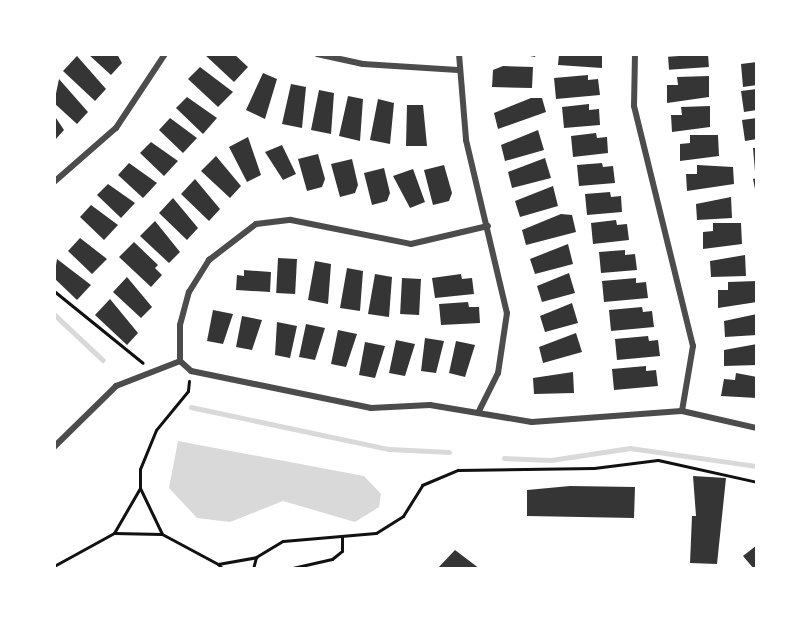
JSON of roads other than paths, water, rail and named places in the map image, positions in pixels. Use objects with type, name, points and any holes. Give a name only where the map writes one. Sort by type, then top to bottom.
[{"type":"street","points":[[54,182],[116,128],[165,54]]},
{"type":"street","points":[[318,54],[363,64],[458,70]]},
{"type":"street","points":[[459,54],[458,70],[466,140],[488,226],[507,328],[498,373],[479,411]]},
{"type":"street","points":[[635,54],[634,106],[693,346],[682,411]]},
{"type":"street","points":[[488,226],[411,244],[291,220],[256,224],[209,260],[189,292],[180,325],[180,361],[190,371],[363,408],[430,405],[479,411],[532,422],[682,411],[757,428]]},
{"type":"street","points":[[54,447],[116,386],[180,361]]},
{"type":"waterway","points":[[54,314],[103,360]]},
{"type":"waterway","points":[[191,407],[389,449],[449,452]]},
{"type":"waterway","points":[[504,458],[551,460],[630,448],[757,466]]}]
